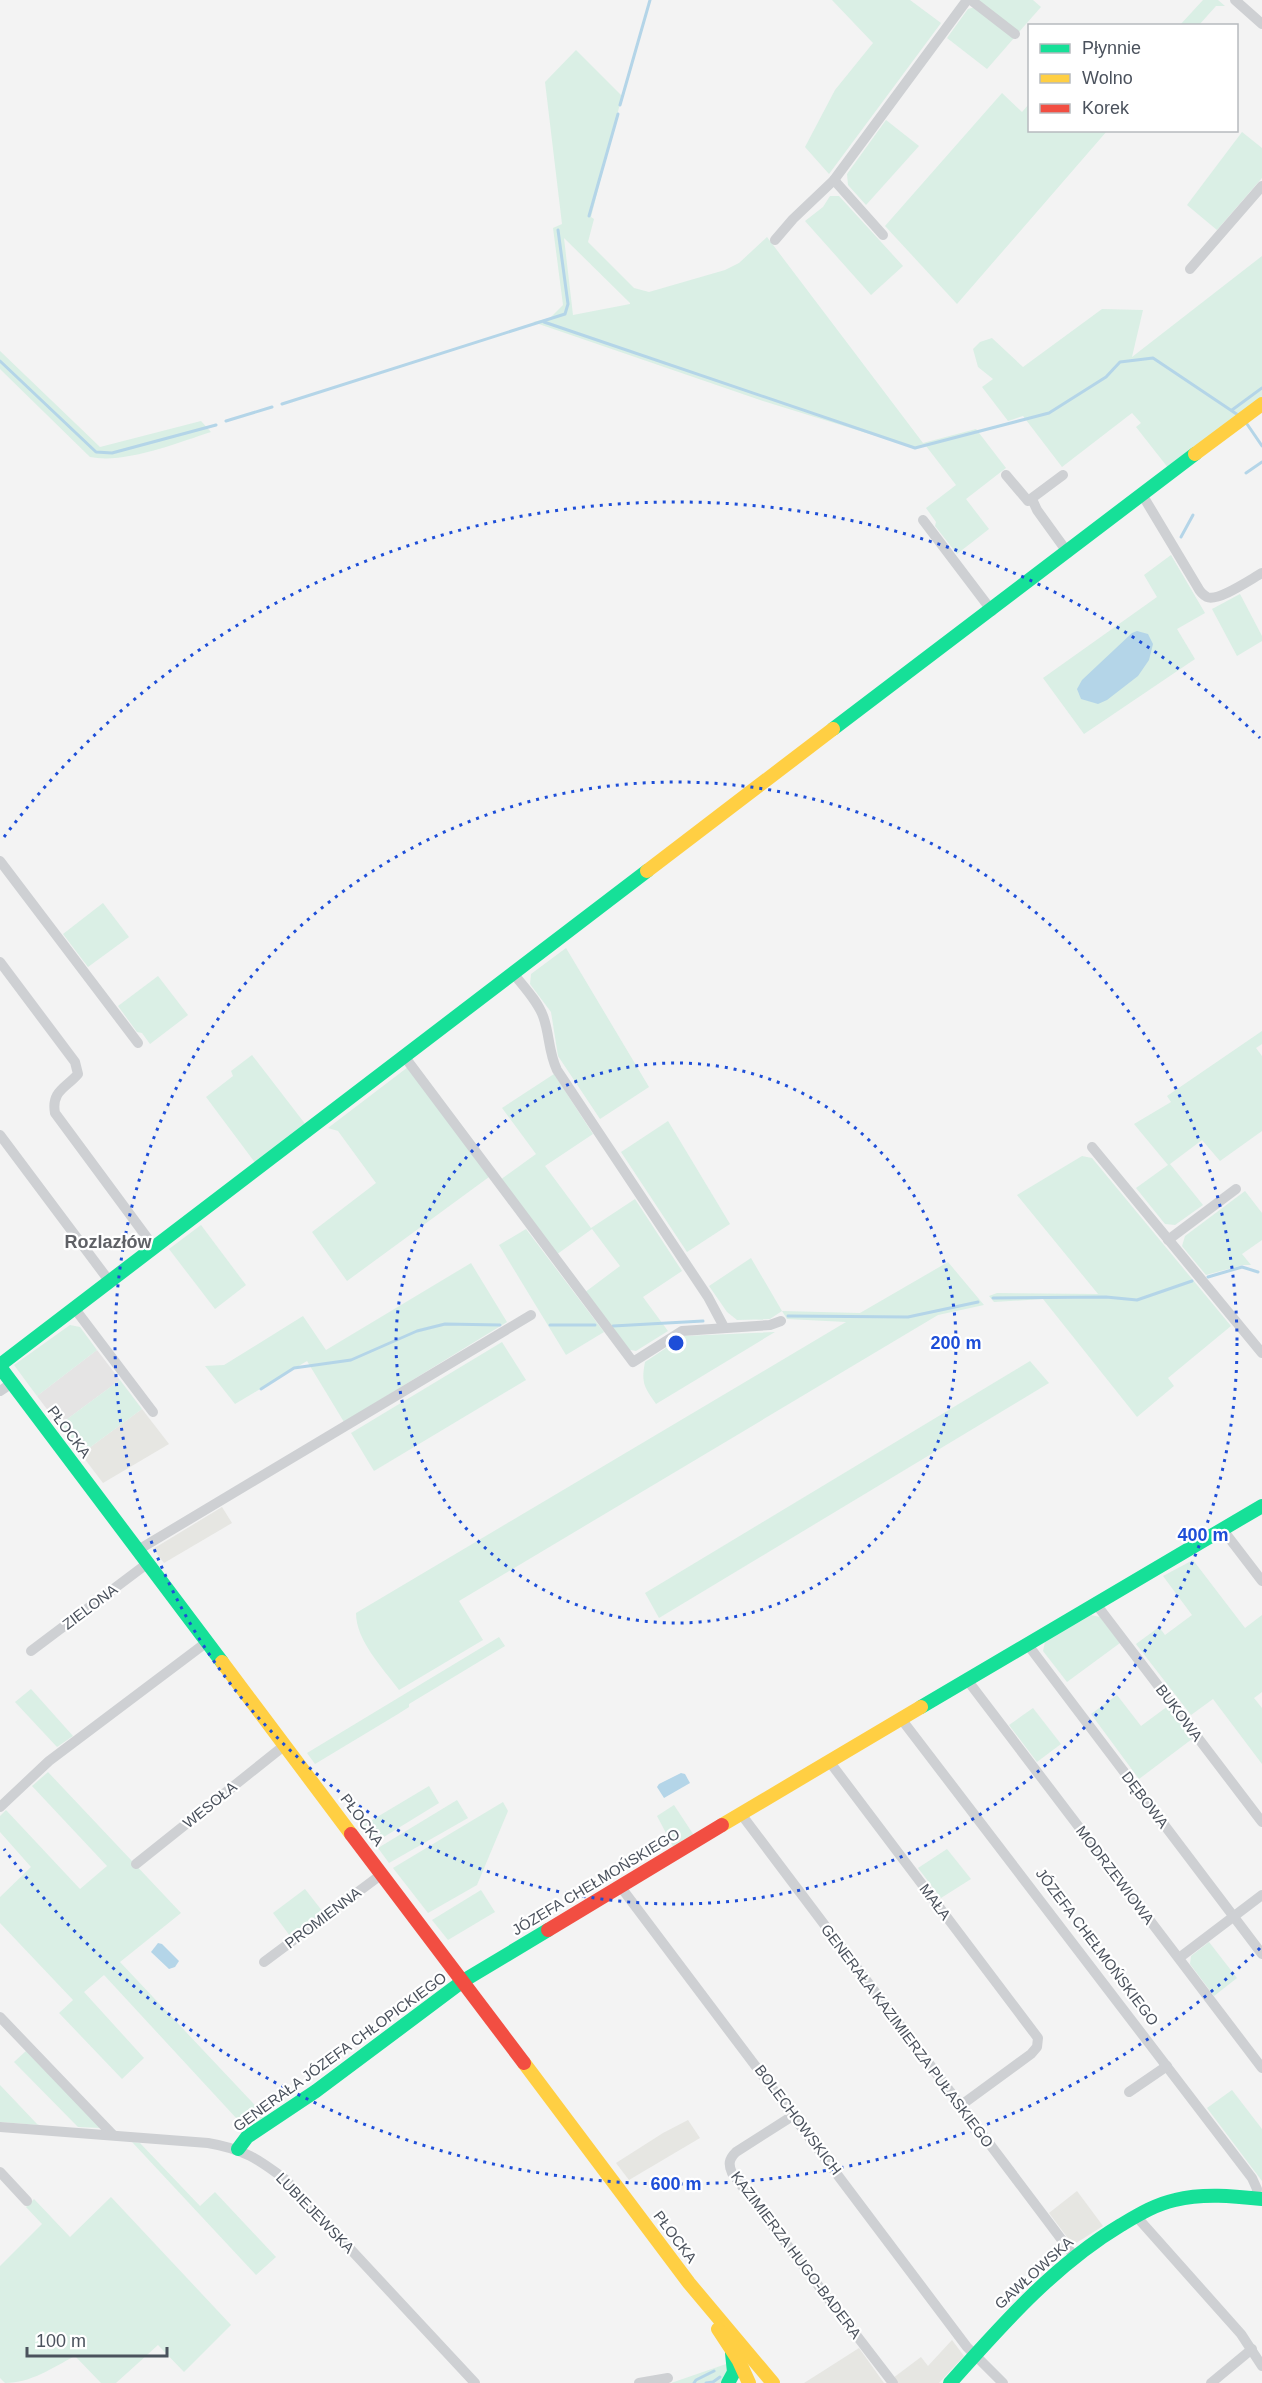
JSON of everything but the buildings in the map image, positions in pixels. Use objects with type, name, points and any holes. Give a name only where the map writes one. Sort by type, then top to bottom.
[{"type":"street","points":[[775,240],[793,219],[834,180],[969,0],[1015,34]]},
{"type":"street","points":[[1236,0],[1262,24]]},
{"type":"street","points":[[834,180],[883,235]]},
{"type":"street","points":[[1190,269],[1262,186]]},
{"type":"street","points":[[0,1366],[1262,404]]},
{"type":"street","points":[[1006,475],[1028,501],[1063,475]]},
{"type":"street","points":[[1143,496],[1197,586],[1206,597],[1221,595],[1262,573]]},
{"type":"street","points":[[1032,499],[1037,510],[1068,553]]},
{"type":"street","points":[[923,520],[992,611]]},
{"type":"street","points":[[0,861],[138,1043]]},
{"type":"street","points":[[0,962],[75,1062],[78,1074],[57,1093],[53,1103],[55,1113],[154,1247]]},
{"type":"street","points":[[513,973],[542,1013],[549,1036],[550,1054],[557,1070],[708,1297],[724,1327]]},
{"type":"street","points":[[404,1056],[628,1358],[635,1361],[682,1331],[770,1325],[781,1321]]},
{"type":"street","points":[[0,1135],[110,1282]]},
{"type":"street","points":[[1092,1147],[1261,1350]]},
{"type":"street","points":[[1168,1240],[1236,1189]]},
{"type":"street","points":[[75,1309],[153,1412]]},
{"type":"street","points":[[138,1550],[531,1316]]},
{"type":"street","name":"PŁOCKA","points":[[0,1366],[697,2293],[773,2383]]},
{"type":"street","points":[[0,1391],[12,1383]]},
{"type":"street","name":"JÓZEFA CHEŁMOŃSKIEGO","points":[[463,1982],[829,1761],[1262,1506]]},
{"type":"street","points":[[1223,1530],[1262,1581]]},
{"type":"street","name":"ZIELONA","points":[[31,1651],[148,1563]]},
{"type":"street","name":"BUKOWA","points":[[1096,1604],[1262,1822]]},
{"type":"street","points":[[0,1807],[49,1761],[207,1642]]},
{"type":"street","name":"DĘBOWA","points":[[1028,1645],[1262,1954]]},
{"type":"street","name":"MODRZEWIOWA","points":[[968,1681],[1262,2068]]},
{"type":"street","name":"JÓZEFA CHEŁMOŃSKIEGO","points":[[902,1720],[1252,2178],[1259,2199]]},
{"type":"street","name":"WESOŁA","points":[[136,1864],[285,1745]]},
{"type":"street","name":"MAŁA","points":[[829,1761],[1035,2034],[1038,2044],[1030,2054],[960,2106]]},
{"type":"street","name":"GENERAŁA KAZIMIERZA PUŁASKIEGO","points":[[741,1814],[1074,2256]]},
{"type":"street","name":"PROMIENNA","points":[[264,1962],[382,1874]]},
{"type":"street","name":"BOLECHOWSKICH","points":[[620,1886],[975,2356],[1003,2383]]},
{"type":"street","points":[[1179,1958],[1262,1895]]},
{"type":"street","name":"GENERAŁA JÓZEFA CHŁOPICKIEGO","points":[[238,2149],[246,2137],[316,2091],[463,1982]]},
{"type":"street","points":[[0,2017],[113,2135]]},
{"type":"street","points":[[1129,2092],[1167,2066]]},
{"type":"street","name":"KAZIMIERZA HUGO-BADERA","points":[[794,2115],[736,2152],[731,2157],[729,2166],[732,2173],[893,2383]]},
{"type":"street","name":"LUBIEJEWSKA","points":[[0,2127],[208,2143],[238,2149],[259,2160],[286,2180],[475,2383]]},
{"type":"street","points":[[0,2172],[27,2200]]},
{"type":"street","name":"GAWŁOWSKA","points":[[950,2383],[1034,2291],[1074,2256],[1136,2216],[1172,2201],[1189,2197],[1259,2199]]},
{"type":"street","points":[[1136,2216],[1214,2302],[1252,2349],[1262,2366]]},
{"type":"street","name":"PŁOCKA","points":[[697,2293],[749,2383]]},
{"type":"street","points":[[1211,2383],[1252,2349]]},
{"type":"street","points":[[728,2383],[734,2372],[732,2350]]},
{"type":"street","points":[[753,2358],[759,2372],[760,2383]]},
{"type":"street","points":[[639,2383],[668,2378]]},
{"type":"shaded area","points":[[97,1350],[120,1380],[59,1425],[37,1396]]},
{"type":"shaded area","points":[[142,1409],[169,1444],[103,1483],[81,1454]]},
{"type":"shaded area","points":[[222,1507],[232,1523],[164,1563],[153,1549]]},
{"type":"shaded area","points":[[688,2120],[700,2138],[629,2180],[616,2163]]},
{"type":"shaded area","points":[[1077,2191],[1103,2226],[1073,2245],[1049,2213]]},
{"type":"shaded area","points":[[952,2340],[964,2356],[939,2383],[897,2383],[893,2378],[921,2357],[928,2366]]},
{"type":"shaded area","points":[[859,2348],[884,2383],[804,2383],[823,2371]]},
{"type":"green space","points":[[832,0],[910,0],[941,23],[829,174],[805,147],[835,90],[873,43]]},
{"type":"green space","points":[[978,0],[1033,0],[1041,7],[1019,32]]},
{"type":"green space","points":[[1203,0],[1218,0],[1225,6],[1216,6],[1200,24],[1181,24]]},
{"type":"green space","points":[[975,7],[1014,38],[987,69],[947,38],[968,9]]},
{"type":"green space","points":[[576,50],[622,96],[591,217],[594,219],[588,242],[634,288],[649,292],[725,270],[739,263],[767,237],[923,443],[976,429],[1006,468],[966,499],[989,529],[957,554],[935,526],[936,522],[926,508],[956,485],[926,446],[915,448],[763,401],[533,322],[550,318],[563,305],[553,228],[562,224],[545,82]],"holes":[[[564,238],[630,303],[573,315]]]},
{"type":"green space","points":[[1002,93],[1022,112],[1028,105],[1028,132],[1106,132],[957,304],[885,226]]},
{"type":"green space","points":[[886,120],[919,146],[866,205],[848,185],[847,174]]},
{"type":"green space","points":[[1242,132],[1262,148],[1262,178],[1217,230],[1187,205]]},
{"type":"green space","points":[[830,196],[839,196],[903,266],[871,295],[805,221],[823,207]]},
{"type":"green space","points":[[1262,256],[1262,400],[1169,469],[1136,427],[1141,423],[1132,413],[1062,467],[1023,416],[1008,421],[982,387],[993,379],[978,367],[973,349],[980,342],[992,338],[1023,367],[1102,309],[1143,310],[1132,357]]},
{"type":"green space","points":[[0,351],[100,447],[201,421],[211,432],[135,455],[119,458],[90,457],[0,369]]},
{"type":"green space","points":[[1171,555],[1205,613],[1177,629],[1195,659],[1084,734],[1043,678],[1157,597],[1144,575]]},
{"type":"green space","points":[[1240,594],[1262,636],[1262,641],[1237,656],[1212,609]]},
{"type":"green space","points":[[103,903],[129,937],[88,967],[63,934]]},
{"type":"green space","points":[[566,948],[649,1087],[600,1119],[558,1056],[551,1012],[530,984],[531,974]]},
{"type":"green space","points":[[158,976],[188,1015],[150,1044],[142,1033],[137,1032],[118,1006]]},
{"type":"green space","points":[[1262,1031],[1262,1044],[1256,1048],[1262,1056],[1262,1131],[1220,1161],[1202,1140],[1170,1164],[1203,1205],[1175,1225],[1165,1224],[1136,1188],[1168,1165],[1134,1124],[1171,1102],[1167,1096]]},
{"type":"green space","points":[[252,1055],[306,1125],[256,1164],[206,1097],[233,1076],[231,1071]]},
{"type":"green space","points":[[408,1067],[489,1177],[347,1281],[312,1232],[376,1183],[338,1131],[328,1128]]},
{"type":"green space","points":[[554,1074],[593,1134],[545,1166],[591,1228],[635,1199],[682,1271],[643,1297],[668,1331],[636,1351],[625,1349],[584,1293],[620,1266],[592,1229],[556,1255],[500,1180],[536,1154],[502,1108]]},
{"type":"green space","points":[[668,1121],[730,1224],[687,1252],[621,1152]]},
{"type":"green space","points":[[1082,1156],[1092,1158],[1231,1326],[1168,1378],[1174,1386],[1137,1417],[1043,1299],[994,1302],[989,1296],[997,1293],[1098,1294],[1017,1195]]},
{"type":"green space","points":[[1245,1191],[1262,1213],[1262,1240],[1242,1254],[1251,1265],[1206,1275],[1182,1246],[1185,1236]]},
{"type":"green space","points":[[201,1225],[246,1285],[215,1309],[169,1249]]},
{"type":"green space","points":[[526,1229],[604,1332],[566,1355],[499,1245]]},
{"type":"green space","points":[[751,1258],[782,1311],[770,1319],[737,1320],[727,1312],[709,1286]]},
{"type":"green space","points":[[948,1262],[984,1305],[938,1315],[459,1601],[483,1640],[399,1690],[365,1644],[360,1634],[356,1613],[846,1322],[787,1319],[782,1311],[860,1313]]},
{"type":"green space","points":[[471,1263],[507,1322],[344,1422],[307,1361],[235,1404],[205,1366],[224,1365],[303,1316],[326,1350]]},
{"type":"green space","points":[[70,1325],[80,1327],[97,1350],[37,1396],[14,1365]]},
{"type":"green space","points":[[775,1332],[656,1404],[646,1389],[643,1375],[645,1362],[684,1336]]},
{"type":"green space","points":[[502,1342],[526,1380],[374,1471],[351,1433]]},
{"type":"green space","points":[[1030,1361],[1049,1383],[659,1618],[645,1593]]},
{"type":"green space","points":[[120,1380],[142,1409],[81,1454],[59,1425]]},
{"type":"green space","points":[[1193,1560],[1245,1628],[1262,1615],[1262,1692],[1254,1698],[1262,1708],[1262,1764],[1213,1699],[1191,1715],[1136,1644],[1159,1627],[1165,1635],[1192,1615],[1163,1576]]},
{"type":"green space","points":[[1091,1615],[1100,1617],[1120,1643],[1067,1682],[1043,1651],[1045,1642]]},
{"type":"green space","points":[[499,1637],[505,1646],[409,1704],[409,1707],[398,1714],[315,1764],[307,1753]]},
{"type":"green space","points":[[31,1689],[73,1736],[57,1747],[15,1702]]},
{"type":"green space","points":[[1117,1695],[1141,1726],[1168,1706],[1192,1739],[1139,1779],[1091,1714]]},
{"type":"green space","points":[[1033,1708],[1061,1744],[1037,1762],[1009,1725]]},
{"type":"green space","points":[[48,1772],[181,1913],[120,1962],[269,2120],[249,2132],[104,1975],[84,1992],[144,2058],[122,2079],[59,2013],[73,2000],[0,1923],[0,1897],[31,1867],[0,1832],[0,1816],[6,1810],[80,1889],[107,1866],[32,1786]]},
{"type":"green space","points":[[429,1786],[439,1803],[374,1843],[362,1826]]},
{"type":"green space","points":[[457,1800],[468,1818],[389,1863],[378,1848]]},
{"type":"green space","points":[[503,1802],[508,1811],[477,1885],[428,1913],[393,1868]]},
{"type":"green space","points":[[674,1805],[695,1837],[675,1850],[657,1816]]},
{"type":"green space","points":[[947,1849],[971,1879],[941,1898],[918,1868]]},
{"type":"green space","points":[[305,1889],[323,1912],[290,1936],[273,1913]]},
{"type":"green space","points":[[481,1890],[495,1912],[448,1940],[432,1920]]},
{"type":"green space","points":[[1209,1942],[1237,1978],[1214,1996],[1190,1964],[1191,1956]]},
{"type":"green space","points":[[26,2051],[101,2128],[78,2127],[14,2062]]},
{"type":"green space","points":[[0,2085],[37,2124],[39,2125],[0,2122]]},
{"type":"green space","points":[[1232,2090],[1262,2129],[1262,2181],[1207,2108]]},
{"type":"green space","points":[[132,2142],[140,2143],[200,2206],[215,2192],[276,2257],[256,2275]]},
{"type":"green space","points":[[111,2197],[231,2325],[184,2372],[158,2345],[116,2383],[101,2383],[75,2356],[33,2378],[5,2383],[0,2378],[0,2266],[42,2224],[26,2207],[34,2199],[70,2237]]},
{"type":"green space","points":[[729,2363],[722,2383],[671,2383]]},
{"type":"water","points":[[1137,631],[1148,634],[1153,644],[1149,660],[1138,676],[1107,700],[1098,704],[1081,699],[1077,689],[1082,680],[1132,633]]},
{"type":"water","points":[[681,1773],[685,1774],[690,1783],[664,1798],[657,1787],[659,1784]]},
{"type":"water","points":[[158,1943],[162,1944],[179,1961],[175,1967],[169,1969],[151,1952]]},
{"type":"waterway","points":[[620,105],[650,0]]},
{"type":"waterway","points":[[589,216],[618,114]]},
{"type":"waterway","points":[[282,404],[565,314],[568,304],[558,230]]},
{"type":"waterway","points":[[544,322],[915,448],[1049,413],[1106,377],[1120,362],[1153,358],[1238,415]]},
{"type":"waterway","points":[[0,361],[96,452],[112,453],[216,425]]},
{"type":"waterway","points":[[1232,410],[1262,388]]},
{"type":"waterway","points":[[226,421],[272,407]]},
{"type":"waterway","points":[[1247,424],[1262,446]]},
{"type":"waterway","points":[[1246,473],[1262,462]]},
{"type":"waterway","points":[[1181,537],[1193,515]]},
{"type":"waterway","points":[[1208,1277],[1242,1267],[1258,1272]]},
{"type":"waterway","points":[[993,1298],[1106,1297],[1137,1300],[1192,1281]]},
{"type":"waterway","points":[[788,1316],[908,1317],[978,1302]]},
{"type":"waterway","points":[[613,1326],[703,1321]]},
{"type":"waterway","points":[[261,1389],[294,1368],[351,1360],[417,1331],[445,1324],[500,1325]]},
{"type":"waterway","points":[[550,1325],[595,1325]]},
{"type":"waterway","points":[[694,2383],[714,2371]]},
{"type":"waterway","points":[[706,2383],[713,2382],[720,2377]]},
{"type":"traffic: fast","points":[[833,729],[1195,454]]},
{"type":"traffic: fast","points":[[0,1365],[647,871]]},
{"type":"traffic: fast","points":[[0,1367],[222,1662]]},
{"type":"traffic: fast","points":[[921,1707],[1262,1506]]},
{"type":"traffic: fast","points":[[238,2149],[247,2137],[316,2091],[463,1981],[548,1930]]},
{"type":"traffic: fast","points":[[950,2383],[1009,2318],[1051,2278],[1096,2241],[1121,2225],[1154,2207],[1196,2196],[1262,2199]]},
{"type":"traffic: fast","points":[[728,2383],[734,2372],[732,2353]]},
{"type":"traffic: slow","points":[[1195,454],[1262,404]]},
{"type":"traffic: slow","points":[[647,871],[833,729]]},
{"type":"traffic: slow","points":[[222,1662],[351,1834]]},
{"type":"traffic: slow","points":[[722,1825],[921,1707]]},
{"type":"traffic: slow","points":[[524,2063],[689,2283],[773,2383]]},
{"type":"traffic: slow","points":[[718,2329],[739,2361],[749,2383]]},
{"type":"traffic: jam","points":[[548,1930],[722,1825]]},
{"type":"traffic: jam","points":[[351,1834],[524,2063]]},
{"type":"district","name":"Rozlazłów","points":[[108,1242]]}]
